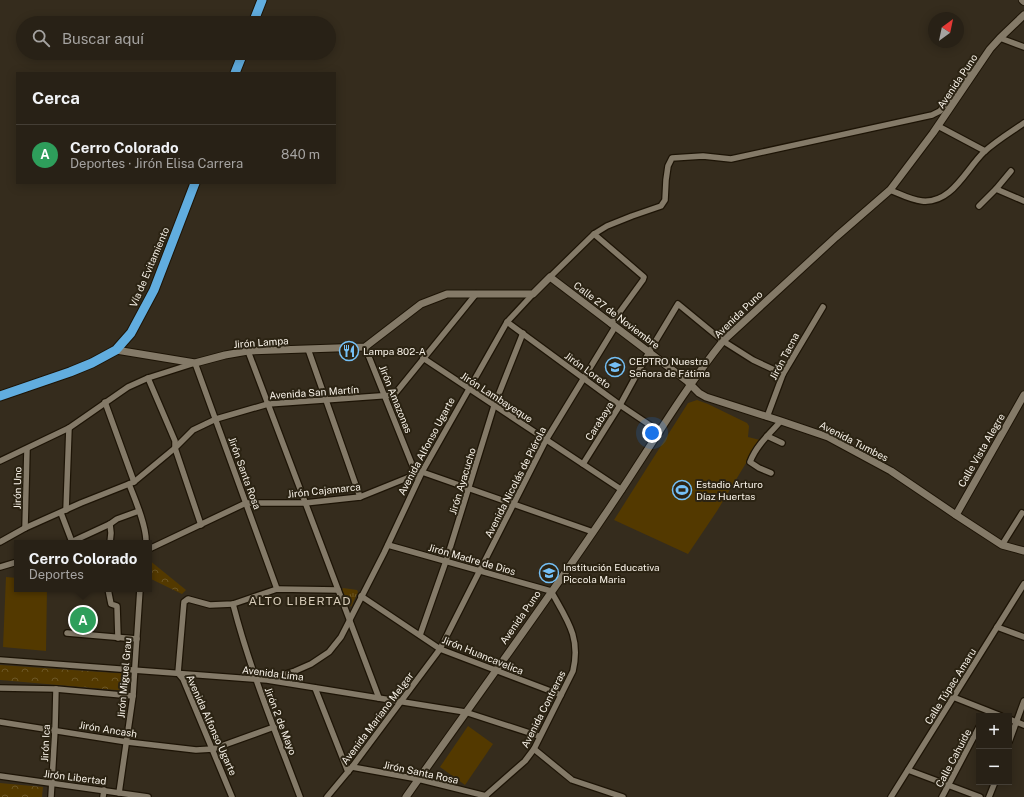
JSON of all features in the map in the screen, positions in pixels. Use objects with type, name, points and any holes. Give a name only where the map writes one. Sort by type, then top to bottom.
[{"type":"highway","points":[[256,16],[262,0]]},
{"type":"highway","points":[[235,72],[240,60]]},
{"type":"highway","name":"Vía de Evitamiento","points":[[0,396],[70,372],[92,363],[116,350],[131,333],[154,290],[194,184]]},
{"type":"street","name":"Avenida Puno","points":[[406,797],[593,532],[691,385],[723,341],[836,237],[890,190],[938,126],[990,49],[1024,15]]},
{"type":"street","points":[[1000,38],[1024,47]]},
{"type":"street","name":"Avenida Alfonso Ugarte","points":[[268,680],[311,664],[329,652],[341,637],[388,545],[422,472],[507,322],[594,234],[607,226],[661,206],[665,200],[668,166],[672,158],[704,156],[731,159],[932,116],[940,110],[966,75],[974,73]]},
{"type":"street","points":[[890,190],[920,201],[933,200],[947,194],[985,151],[1024,123]]},
{"type":"street","points":[[938,126],[985,151]]},
{"type":"street","points":[[979,206],[1011,171]]},
{"type":"street","points":[[996,189],[1024,202]]},
{"type":"street","name":"Avenida Nicolás de Piérola","points":[[440,649],[546,440],[584,378],[613,326],[644,280],[644,277],[594,234]]},
{"type":"street","name":"Calle 27 de Noviembre","points":[[550,277],[691,385]]},
{"type":"street","points":[[365,347],[421,304],[447,294],[533,294]]},
{"type":"street","name":"Avenida San Martín","points":[[0,542],[25,528],[88,500],[132,483],[175,448],[193,430],[216,419],[268,404],[394,395],[476,294]]},
{"type":"street","name":"Carabaya","points":[[583,464],[620,405],[649,352],[678,304],[723,341]]},
{"type":"street","name":"Jirón Tacna","points":[[767,417],[783,374],[823,307]]},
{"type":"street","name":"Jirón Loreto","points":[[507,322],[620,405],[660,432]]},
{"type":"street","name":"Jirón Ayacucho","points":[[420,635],[446,561],[494,406],[523,333]]},
{"type":"street","points":[[723,341],[753,360],[783,374]]},
{"type":"street","name":"Jirón Lampa","points":[[0,461],[69,428],[128,387],[148,378],[195,363],[224,355],[248,351],[365,347]]},
{"type":"street","name":"Jirón Amazonas","points":[[365,347],[418,480]]},
{"type":"street","points":[[308,349],[360,497]]},
{"type":"street","points":[[116,350],[195,363]]},
{"type":"street","points":[[248,351],[379,698]]},
{"type":"street","name":"Jirón Lambayeque","points":[[423,358],[622,490]]},
{"type":"street","name":"Jirón Santa Rosa","points":[[195,363],[277,589]]},
{"type":"street","points":[[148,378],[175,441],[175,448],[201,525]]},
{"type":"street","name":"Avenida Tumbes","points":[[691,385],[706,398],[818,433],[837,441],[891,471],[956,515]]},
{"type":"street","name":"Calle Vista Alegre","points":[[956,515],[1024,396]]},
{"type":"street","points":[[105,402],[132,483],[146,540]]},
{"type":"street","points":[[771,473],[750,462],[767,436],[781,421]]},
{"type":"street","points":[[69,428],[64,511],[70,540]]},
{"type":"street","points":[[767,436],[782,443]]},
{"type":"street","name":"Jirón Uno","points":[[25,528],[27,449]]},
{"type":"street","points":[[422,472],[593,532]]},
{"type":"street","name":"Jirón Cajamarca","points":[[152,548],[246,503],[305,503],[360,497],[422,472]]},
{"type":"street","points":[[74,540],[110,524],[117,519],[139,511]]},
{"type":"street","points":[[1002,544],[1022,513]]},
{"type":"street","points":[[956,515],[1002,544],[1024,552]]},
{"type":"street","points":[[110,524],[112,533],[111,540]]},
{"type":"street","name":"Jirón Madre de Dios","points":[[388,545],[551,591]]},
{"type":"street","points":[[0,567],[14,563]]},
{"type":"street","name":"Calle Túpac Amaru","points":[[891,797],[1024,584]]},
{"type":"street","name":"Avenida Alfonso Ugarte","points":[[232,797],[183,679],[178,672],[184,602],[188,599],[210,605],[233,604],[277,589],[338,590]]},
{"type":"street","name":"Avenida Contreras","points":[[485,796],[525,761],[534,749],[539,736],[573,671],[576,659],[576,645],[572,630],[551,591]]},
{"type":"street","points":[[109,592],[111,604],[117,606],[118,638]]},
{"type":"street","name":"Jirón Miguel Grau","points":[[119,793],[136,670],[140,592]]},
{"type":"street","name":"Jirón Huancavelica","points":[[362,596],[440,649],[561,696]]},
{"type":"street","name":"Jirón 2 de Mayo","points":[[233,604],[243,641],[256,679],[300,797]]},
{"type":"street","points":[[997,627],[1024,637]]},
{"type":"street","points":[[67,633],[137,639]]},
{"type":"street","name":"Avenida Mariano Melgar","points":[[327,797],[352,767],[440,649]]},
{"type":"street","name":"Avenida Lima","points":[[0,660],[178,672],[268,680],[465,712],[539,736]]},
{"type":"street","points":[[0,688],[56,689],[133,696]]},
{"type":"street","points":[[315,688],[348,772]]},
{"type":"street","name":"Jirón Ica","points":[[51,797],[56,689]]},
{"type":"street","points":[[953,697],[986,713]]},
{"type":"street","points":[[1012,733],[1024,701]]},
{"type":"street","points":[[1012,720],[1024,725]]},
{"type":"street","name":"Jirón Ancash","points":[[0,722],[127,742],[196,750],[213,749],[274,727]]},
{"type":"street","name":"Calle Cahuide","points":[[942,797],[976,733]]},
{"type":"street","points":[[534,749],[572,780],[622,797]]},
{"type":"street","name":"Jirón Santa Rosa","points":[[352,767],[418,779],[485,796]]},
{"type":"street","points":[[908,770],[980,797]]},
{"type":"street","name":"Jirón Libertad","points":[[0,776],[148,797]]},
{"type":"street","points":[[989,797],[994,785]]},
{"type":"street","points":[[103,797],[104,790]]},
{"type":"green space","name":"Estadio Arturo Díaz Huertas","points":[[697,400],[747,423],[749,426],[748,437],[760,440],[717,511],[688,554],[614,520],[688,403]]},
{"type":"green space","points":[[152,562],[186,590],[182,594],[152,579]]},
{"type":"green space","points":[[6,577],[14,578],[14,592],[47,592],[46,651],[3,647]]},
{"type":"green space","points":[[343,588],[357,590],[358,592],[351,607],[342,590]]},
{"type":"green space","points":[[0,665],[130,674],[128,691],[0,680]]},
{"type":"green space","points":[[468,726],[493,744],[465,785],[440,767]]},
{"type":"green space","points":[[0,783],[43,787],[42,797],[0,797]]},
{"type":"place","name":"Lampa 802-A","points":[[349,351]]},
{"type":"place","name":"CEPTRO Nuestra Señora de Fátima","points":[[615,367]]},
{"type":"place","name":"Estadio Arturo Díaz Huertas","points":[[682,490]]},
{"type":"place","name":"Institución Educativa Piccola Maria","points":[[549,573]]},
{"type":"place","name":"Cerro Colorado","points":[[83,620]]},
{"type":"district","name":"ALTO LIBERTAD","points":[[300,601]]}]
